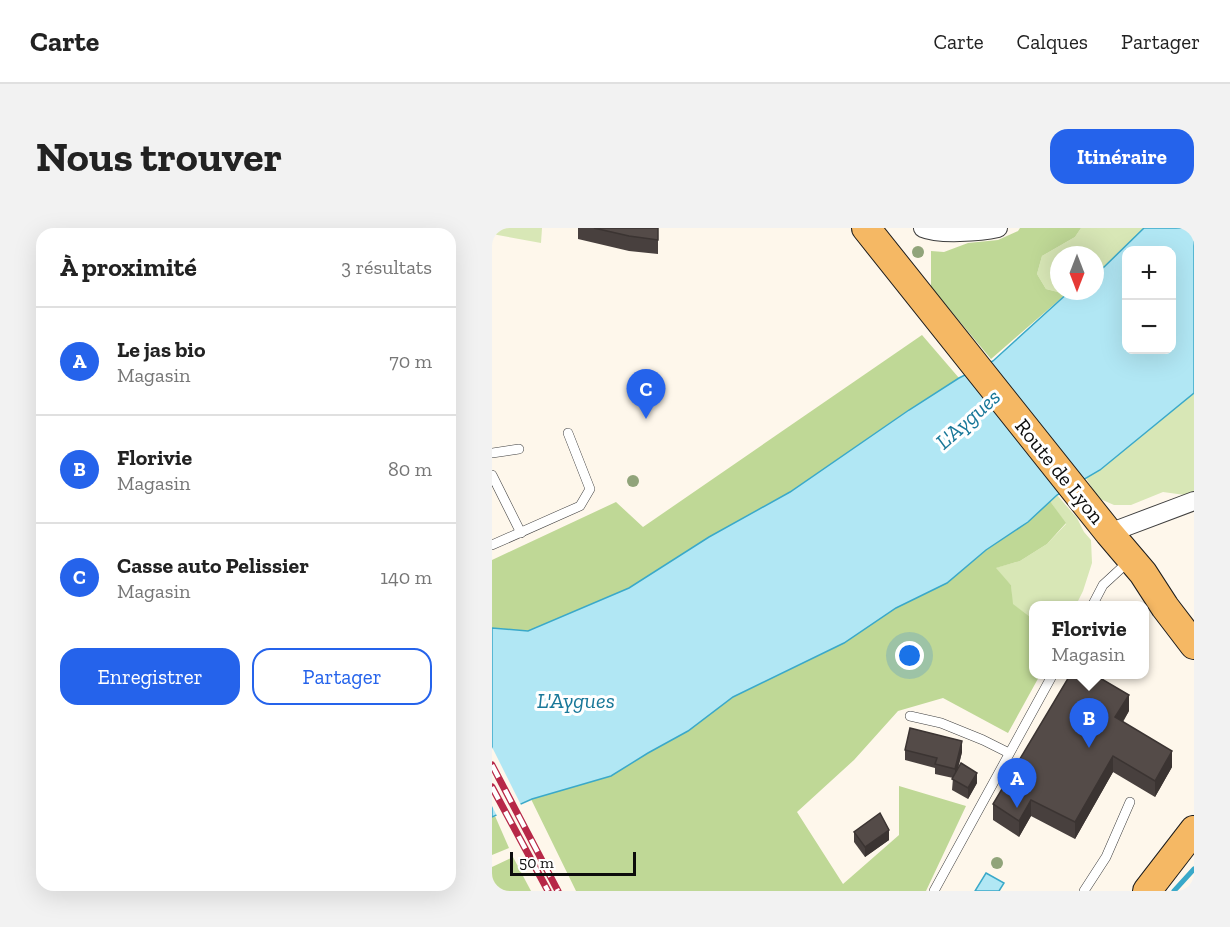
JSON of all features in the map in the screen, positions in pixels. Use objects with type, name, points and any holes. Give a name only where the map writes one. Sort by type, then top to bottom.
[{"type":"main road","name":"Route de Lyon","points":[[866,228],[1138,566],[1194,645]]},
{"type":"main road","name":"Route de Lyon","points":[[1138,566],[1194,620]]},
{"type":"main road","points":[[1147,891],[1194,830]]},
{"type":"street","points":[[923,228],[947,232],[998,228]]},
{"type":"street","points":[[1101,522],[1194,501]]},
{"type":"lane","points":[[492,545],[580,506],[590,489],[568,433]]},
{"type":"lane","points":[[492,453],[519,449]]},
{"type":"lane","points":[[492,475],[521,533]]},
{"type":"lane","points":[[1095,601],[1103,585],[1138,566]]},
{"type":"lane","points":[[934,891],[1051,679]]},
{"type":"lane","points":[[910,716],[941,723],[1010,753]]},
{"type":"lane","points":[[1084,891],[1106,857],[1130,802]]},
{"type":"green space","points":[[492,228],[542,228],[541,243],[492,234]]},
{"type":"green space","points":[[1020,228],[1081,228],[1075,237],[1059,246],[1050,246],[1050,251],[1042,256],[1037,274],[1046,289],[1050,290],[1050,300],[1059,300],[991,359],[931,287],[931,251],[944,252],[968,243],[998,240]]},
{"type":"green space","points":[[1081,228],[1144,228],[1126,246],[1122,246],[1122,249],[1104,267],[1104,246],[1059,246],[1075,237]]},
{"type":"green space","points":[[1050,251],[1050,290],[1046,289],[1037,274],[1042,256]]},
{"type":"green space","points":[[922,335],[959,378],[790,492],[709,537],[629,588],[528,631],[492,628],[492,560],[616,502],[643,527]]},
{"type":"green space","points":[[1194,393],[1194,492],[1185,495],[1163,492],[1131,505],[1114,505],[1098,498],[1086,478],[1100,470]]},
{"type":"green space","points":[[1057,495],[1077,518],[1091,540],[1092,563],[1078,601],[1029,601],[1029,616],[1012,604],[1011,585],[995,568],[1020,561],[1047,544],[1066,524],[1050,501]]},
{"type":"green space","points":[[1050,501],[1066,523],[1047,544],[1020,561],[996,568],[1011,585],[1013,604],[1029,616],[1029,679],[1038,679],[1008,733],[943,698],[898,711],[854,760],[797,812],[843,884],[899,835],[899,786],[966,806],[926,891],[576,891],[531,799],[611,776],[688,731],[733,697],[844,643],[896,608],[947,583],[986,550],[1028,522]]},
{"type":"green space","points":[[495,816],[509,848],[492,855],[492,817]]},
{"type":"green space","points":[[513,857],[531,891],[492,891],[492,867]]},
{"type":"water","name":"L'Aygues","points":[[1144,228],[1194,228],[1194,393],[1100,470],[1057,495],[1028,522],[986,550],[947,583],[896,608],[844,643],[733,697],[688,731],[611,776],[532,799],[492,817],[492,628],[528,631],[629,588],[709,537],[790,492],[909,410],[959,378],[993,361],[1060,300],[1104,300],[1104,267],[1122,249],[1122,354],[1176,354],[1176,246],[1126,246]]},
{"type":"water","points":[[986,873],[1004,883],[999,891],[975,891]]},
{"type":"pier","points":[[492,747],[522,807],[498,818],[492,806]]},
{"type":"building","points":[[594,228],[658,228],[658,240],[629,236]]},
{"type":"building","points":[[1068,679],[1102,679],[1129,695],[1115,717],[1172,751],[1155,781],[1113,756],[1075,822],[1031,800],[1019,821],[993,804]]},
{"type":"building","points":[[910,728],[962,741],[955,769],[935,764],[937,758],[905,750]]},
{"type":"building","points":[[961,763],[977,773],[968,788],[952,779]]},
{"type":"building","points":[[880,813],[889,830],[865,847],[854,832]]},
{"type":"waterway","points":[[1174,891],[1194,869]]},
{"type":"railway","points":[[492,765],[558,891]]},
{"type":"railway","points":[[492,787],[548,891]]},
{"type":"place","name":"Casse auto Pelissier","points":[[646,419]]},
{"type":"place","name":"Florivie","points":[[1089,748]]},
{"type":"place","name":"Le jas bio","points":[[1017,808]]}]
